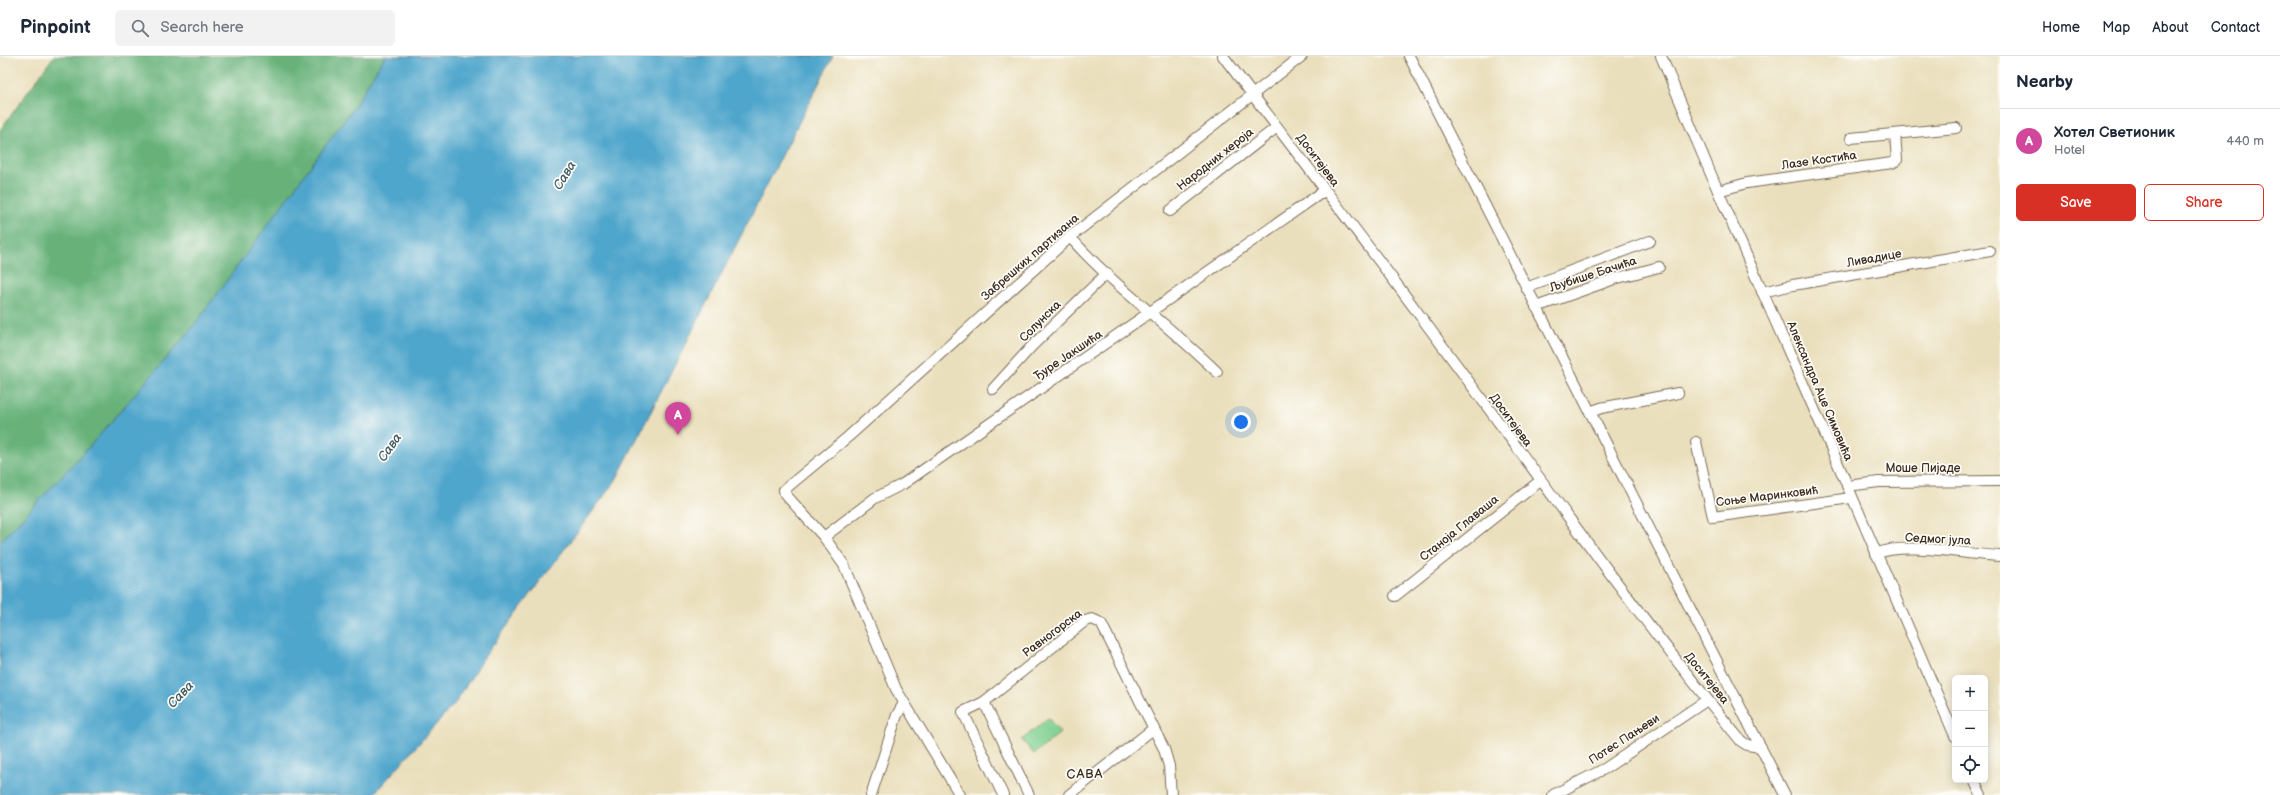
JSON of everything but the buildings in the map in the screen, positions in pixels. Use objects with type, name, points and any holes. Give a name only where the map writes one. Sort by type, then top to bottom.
[{"type":"street","name":"Доситејева","points":[[1223,56],[1421,317],[1540,481],[1707,700],[1741,741],[1747,745],[1761,747]]},
{"type":"street","name":"Забрешких партизана","points":[[824,537],[785,494],[784,490],[849,436],[1070,237],[1302,56]]},
{"type":"street","points":[[1409,56],[1785,795]]},
{"type":"street","name":"Александра Аце Симовића","points":[[1661,56],[1718,191],[1952,729]]},
{"type":"street","name":"Народних хероја","points":[[1170,211],[1277,127]]},
{"type":"street","name":"Лазе Костића","points":[[1851,138],[1956,128]]},
{"type":"street","name":"Лазе Костића","points":[[1718,191],[1747,183],[1892,163],[1897,160],[1895,134]]},
{"type":"street","name":"Ђуре Јакшића","points":[[824,537],[864,506],[903,484],[1152,313],[1324,191]]},
{"type":"street","points":[[1070,237],[1107,274],[1182,338],[1217,372]]},
{"type":"street","points":[[1526,288],[1650,241]]},
{"type":"street","name":"Ливадице","points":[[1762,292],[1793,285],[1990,251]]},
{"type":"street","name":"Љубише Бачића","points":[[1536,307],[1614,279],[1659,268]]},
{"type":"street","name":"Солунска","points":[[993,389],[1032,346],[1107,274]]},
{"type":"street","points":[[1590,412],[1601,408],[1678,393]]},
{"type":"street","name":"Соње Маринковић","points":[[1696,442],[1713,517],[1851,498]]},
{"type":"street","name":"Станоја Главаша","points":[[1395,596],[1540,481]]},
{"type":"street","name":"Моше Пијаде","points":[[1847,486],[1879,482],[2000,481]]},
{"type":"street","points":[[824,537],[844,565],[888,674],[960,795]]},
{"type":"street","name":"Седмог јула","points":[[1876,554],[1891,549],[1956,551],[2000,556]]},
{"type":"street","name":"Равногорска","points":[[1003,795],[963,712],[984,702],[1085,622],[1092,619],[1101,624],[1153,729],[1169,766],[1171,795]]},
{"type":"street","name":"Потес Пањеви","points":[[1553,795],[1606,768],[1707,700]]},
{"type":"street","points":[[984,702],[1029,795]]},
{"type":"street","points":[[870,795],[897,715],[904,703]]},
{"type":"street","points":[[1069,795],[1153,729]]},
{"type":"street","points":[[1975,783],[1981,795]]},
{"type":"green space","points":[[54,56],[385,56],[354,107],[189,332],[90,446],[0,542],[0,130]]},
{"type":"green space","points":[[1048,718],[1060,733],[1034,754],[1022,740]]},
{"type":"water","name":"Сава","points":[[385,56],[833,56],[616,480],[482,660],[456,702],[373,795],[0,795],[0,542],[90,446],[189,332],[354,107]]},
{"type":"place","name":"Хотел Светионик","points":[[678,435]]},
{"type":"district","name":"САВА","points":[[1085,773]]}]
